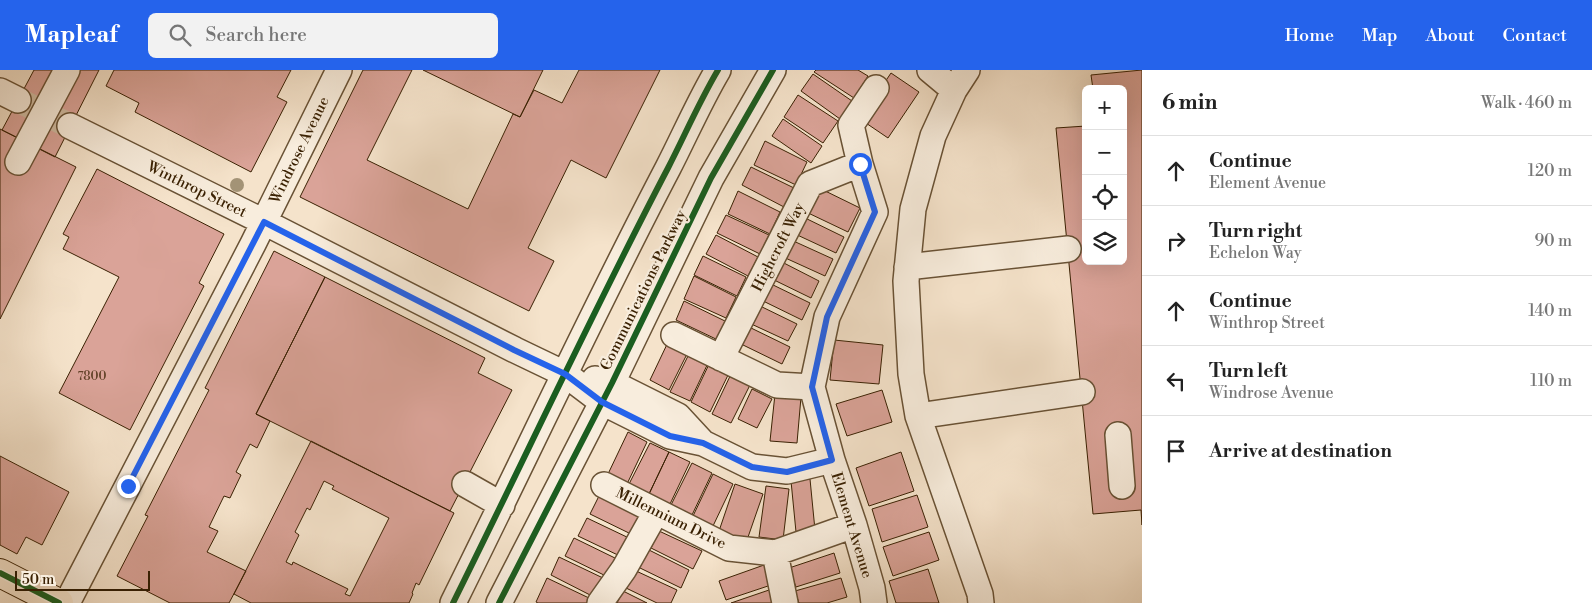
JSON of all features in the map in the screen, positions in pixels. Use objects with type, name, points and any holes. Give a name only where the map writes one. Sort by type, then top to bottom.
[{"type":"main road","points":[[0,573],[59,603]]},
{"type":"street","points":[[18,162],[67,70]]},
{"type":"street","name":"Windrose Avenue","points":[[67,603],[264,222],[339,70]]},
{"type":"street","points":[[453,603],[626,246],[669,166],[702,97],[718,70]]},
{"type":"street","name":"Communications Parkway","points":[[499,603],[607,392],[711,178],[773,70]]},
{"type":"street","points":[[930,70],[960,80],[933,136],[912,209],[906,281],[911,374],[918,416],[980,594],[981,603]]},
{"type":"street","name":"Element Avenue","points":[[874,603],[872,588],[854,525],[832,460],[812,387],[827,317],[875,212],[860,164],[851,125],[876,88]]},
{"type":"street","name":"Winthrop Street","points":[[70,126],[264,222],[340,273],[607,392],[678,416],[703,443],[752,467],[787,472],[832,460]]},
{"type":"street","name":"Highcroft Way","points":[[721,358],[810,184],[860,164]]},
{"type":"street","points":[[907,267],[1068,249]]},
{"type":"street","points":[[674,335],[777,385],[812,387]]},
{"type":"street","points":[[918,416],[1082,392]]},
{"type":"street","points":[[1118,435],[1122,486]]},
{"type":"street","points":[[465,484],[502,505]]},
{"type":"street","name":"Millennium Drive","points":[[604,485],[729,548],[775,553],[854,525]]},
{"type":"street","points":[[600,603],[624,569],[656,512]]},
{"type":"street","points":[[775,553],[785,603]]},
{"type":"building","points":[[34,70],[99,70],[55,157],[2,130]]},
{"type":"building","points":[[114,70],[291,70],[277,97],[287,102],[251,172],[135,112],[139,103],[106,86]]},
{"type":"building","points":[[363,70],[412,70],[367,160],[468,209],[513,114],[520,117],[534,90],[562,103],[579,70],[660,70],[606,178],[571,160],[528,248],[554,261],[529,311],[300,197]]},
{"type":"building","points":[[423,70],[543,70],[520,117]]},
{"type":"building","points":[[816,70],[858,70],[868,76],[854,98],[814,72]]},
{"type":"building","points":[[1142,70],[1142,525],[1141,510],[1093,514],[1056,128],[1082,126],[1082,265],[1127,265],[1127,85],[1092,85],[1091,75]]},
{"type":"building","points":[[891,73],[919,92],[888,138],[860,119]]},
{"type":"building","points":[[813,74],[852,101],[840,119],[801,91]]},
{"type":"building","points":[[798,95],[838,121],[823,143],[784,117]]},
{"type":"building","points":[[783,119],[822,146],[811,163],[772,136]]},
{"type":"building","points":[[0,129],[76,167],[0,319]]},
{"type":"building","points":[[765,141],[807,162],[796,185],[754,165]]},
{"type":"building","points":[[751,167],[794,188],[784,207],[742,185]]},
{"type":"building","points":[[97,169],[224,234],[199,283],[204,286],[130,430],[59,393],[119,277],[63,249],[69,237],[63,234]]},
{"type":"building","points":[[815,186],[860,208],[848,232],[804,211]]},
{"type":"building","points":[[738,191],[780,212],[770,234],[728,214]]},
{"type":"building","points":[[726,215],[769,235],[760,254],[717,233]]},
{"type":"building","points":[[801,216],[844,237],[836,253],[793,233]]},
{"type":"building","points":[[716,235],[758,257],[748,276],[706,254]]},
{"type":"building","points":[[789,239],[833,259],[825,276],[781,256]]},
{"type":"building","points":[[274,251],[325,277],[256,414],[270,421],[257,448],[250,444],[236,472],[241,475],[230,498],[224,496],[209,527],[218,531],[207,552],[246,571],[229,603],[170,603],[117,576],[148,516],[145,515],[209,390],[205,388]]},
{"type":"building","points":[[703,256],[746,277],[737,296],[694,275]]},
{"type":"building","points":[[778,260],[819,281],[811,298],[770,278]]},
{"type":"building","points":[[694,276],[736,297],[726,318],[684,299]]},
{"type":"building","points":[[325,277],[485,358],[478,373],[512,390],[450,511],[256,414]]},
{"type":"building","points":[[767,282],[810,303],[802,320],[759,299]]},
{"type":"building","points":[[684,301],[727,322],[718,340],[676,320]]},
{"type":"building","points":[[756,304],[797,324],[788,341],[747,322]]},
{"type":"building","points":[[749,327],[790,347],[782,364],[741,344]]},
{"type":"building","points":[[670,338],[690,348],[669,390],[650,380]]},
{"type":"building","points":[[834,340],[883,345],[879,384],[830,380]]},
{"type":"building","points":[[691,350],[710,359],[690,401],[670,392]]},
{"type":"building","points":[[711,360],[731,369],[710,412],[691,402]]},
{"type":"building","points":[[732,372],[752,381],[731,423],[712,414]]},
{"type":"building","points":[[752,389],[772,399],[757,428],[738,419]]},
{"type":"building","points":[[882,390],[892,422],[847,436],[836,404]]},
{"type":"building","points":[[775,394],[801,397],[797,443],[770,441]]},
{"type":"building","points":[[628,432],[647,442],[627,484],[608,474]]},
{"type":"building","points":[[311,441],[454,513],[419,585],[416,583],[409,603],[251,603],[234,594]],"holes":[[[324,481],[334,486],[332,489],[389,518],[350,596],[345,594],[348,589],[293,562],[292,565],[286,562],[299,535],[295,532],[307,508],[310,510]]]},
{"type":"building","points":[[650,443],[669,452],[649,494],[629,484]]},
{"type":"building","points":[[669,452],[690,462],[670,504],[649,494]]},
{"type":"building","points":[[901,452],[914,491],[869,506],[856,468]]},
{"type":"building","points":[[0,456],[69,492],[42,545],[26,537],[17,554],[0,545]]},
{"type":"building","points":[[692,463],[712,473],[692,515],[671,505]]},
{"type":"building","points":[[713,474],[733,484],[713,526],[693,516]]},
{"type":"building","points":[[810,479],[815,530],[796,532],[791,481]]},
{"type":"building","points":[[735,484],[763,494],[747,540],[719,531]]},
{"type":"building","points":[[766,486],[789,489],[783,540],[759,537]]},
{"type":"building","points":[[917,495],[928,527],[882,542],[872,509]]},
{"type":"building","points":[[599,496],[642,517],[633,535],[590,514]]},
{"type":"building","points":[[587,518],[631,539],[622,557],[578,536]]},
{"type":"building","points":[[659,531],[702,551],[693,569],[651,548]]},
{"type":"building","points":[[929,532],[939,560],[893,576],[883,547]]},
{"type":"building","points":[[574,538],[617,559],[608,577],[565,556]]},
{"type":"building","points":[[647,549],[689,570],[681,588],[638,567]]},
{"type":"building","points":[[834,553],[840,573],[796,587],[789,568]]},
{"type":"building","points":[[559,557],[603,578],[594,597],[551,575]]},
{"type":"building","points":[[764,565],[771,585],[726,600],[719,581]]},
{"type":"building","points":[[928,569],[939,603],[896,603],[889,581]]},
{"type":"building","points":[[634,570],[677,590],[671,603],[657,603],[626,588]]},
{"type":"building","points":[[547,578],[589,598],[587,603],[536,602]]},
{"type":"building","points":[[841,578],[847,597],[827,603],[799,603],[795,591]]},
{"type":"building","points":[[772,589],[777,603],[731,603]]},
{"type":"building","points":[[623,591],[647,603],[617,603]]},
{"type":"tunnel","points":[[18,100],[70,126]]},
{"type":"cycle path","points":[[453,603],[613,276],[718,70]]},
{"type":"cycle path","points":[[499,603],[612,383],[711,178],[773,70]]},
{"type":"cycle path","points":[[0,573],[59,603]]},
{"type":"route","points":[[128,486],[264,222],[514,350],[565,374],[602,402],[670,436],[703,443],[752,467],[787,472],[832,460],[812,387],[827,317],[875,212],[860,164]]}]
